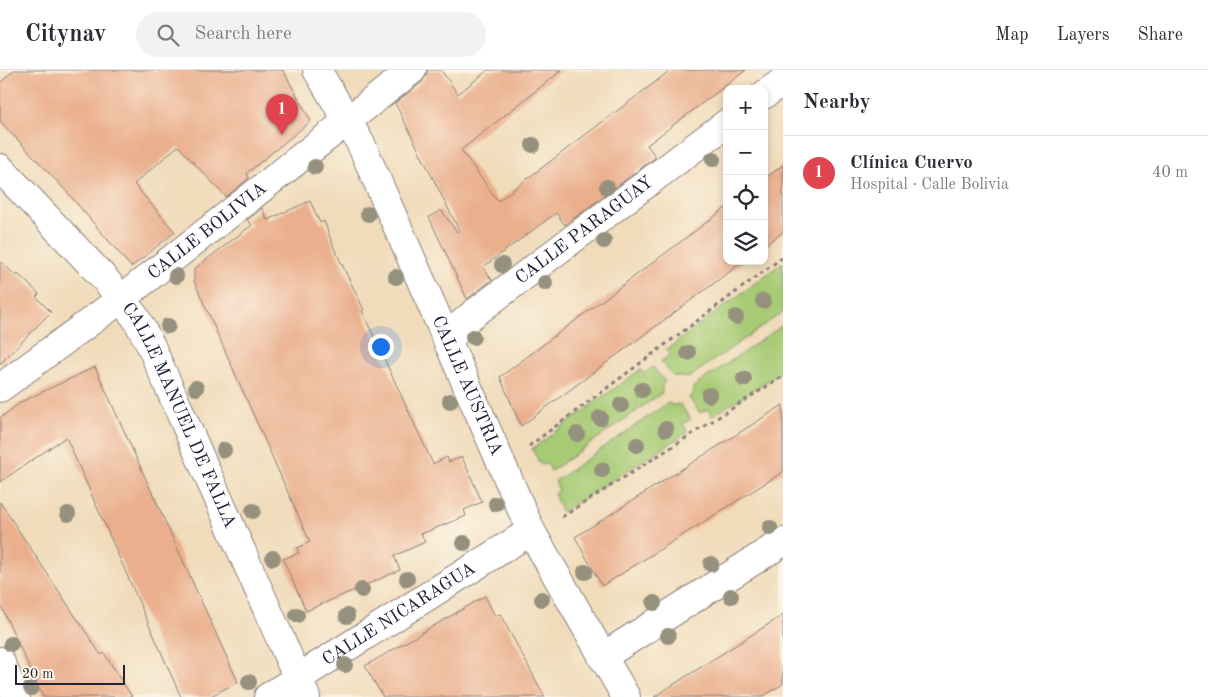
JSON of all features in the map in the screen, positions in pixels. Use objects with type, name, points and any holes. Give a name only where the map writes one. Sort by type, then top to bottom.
[{"type":"street","name":"CALLE AUSTRIA","points":[[317,70],[361,144],[531,531],[626,697]]},
{"type":"street","name":"CALLE BOLIVIA","points":[[0,388],[121,299],[412,70]]},
{"type":"street","points":[[768,92],[783,80]]},
{"type":"street","name":"CALLE PARAGUAY","points":[[448,344],[458,327],[472,315],[723,126]]},
{"type":"street","name":"CALLE MANUEL DE FALLA","points":[[0,168],[81,252],[136,318],[150,344],[302,688]]},
{"type":"street","name":"CALLE NICARAGUA","points":[[268,697],[302,688],[531,531]]},
{"type":"street","points":[[602,657],[783,542]]},
{"type":"street","points":[[0,661],[16,697]]},
{"type":"path","points":[[526,448],[783,257]]},
{"type":"path","points":[[558,519],[783,376]]},
{"type":"green space","points":[[783,262],[783,312],[688,378],[673,376],[661,361],[670,355],[666,350]]},
{"type":"green space","points":[[783,325],[783,371],[712,416],[708,409],[700,413],[689,398],[694,392],[693,387]]},
{"type":"green space","points":[[653,367],[665,382],[662,385],[662,393],[551,471],[547,463],[541,465],[532,449],[641,369],[644,374]]},
{"type":"green space","points":[[668,403],[673,405],[680,404],[691,419],[683,424],[688,432],[562,512],[554,494],[559,490],[555,481]]},
{"type":"building","points":[[14,70],[283,70],[311,121],[247,173],[249,178],[226,197],[178,146],[134,184],[175,232],[131,267],[67,192],[0,121],[0,83]]},
{"type":"building","points":[[427,70],[441,70],[458,94],[488,70],[562,70],[461,150],[498,201],[671,70],[746,70],[726,85],[723,85],[723,87],[647,145],[656,157],[565,225],[556,213],[483,267],[492,280],[467,299],[429,217],[441,210],[457,232],[459,230],[395,103],[422,82]]},
{"type":"building","points":[[783,165],[783,232],[768,243],[768,220],[768,176]]},
{"type":"building","points":[[310,201],[320,223],[324,221],[334,248],[364,310],[362,311],[433,464],[447,457],[449,462],[462,457],[482,502],[464,510],[466,516],[421,534],[425,542],[394,556],[400,570],[306,611],[283,559],[299,553],[297,548],[310,542],[194,281],[194,269],[252,225],[247,220],[262,208],[267,220]]},
{"type":"building","points":[[723,210],[723,265],[739,265],[521,426],[500,377]]},
{"type":"building","points":[[0,261],[16,276],[18,274],[39,294],[36,297],[51,312],[0,364]]},
{"type":"building","points":[[95,367],[238,682],[209,697],[181,697],[66,437],[0,482],[0,418],[21,402]]},
{"type":"building","points":[[783,405],[783,472],[602,586],[575,537]]},
{"type":"building","points":[[0,502],[101,655],[104,653],[132,697],[43,697],[0,604]]},
{"type":"building","points":[[485,596],[495,616],[500,614],[545,697],[383,697],[365,666]]},
{"type":"building","points":[[783,615],[783,684],[762,697],[654,697]]},
{"type":"place","name":"Clínica Cuervo","points":[[282,135]]}]
